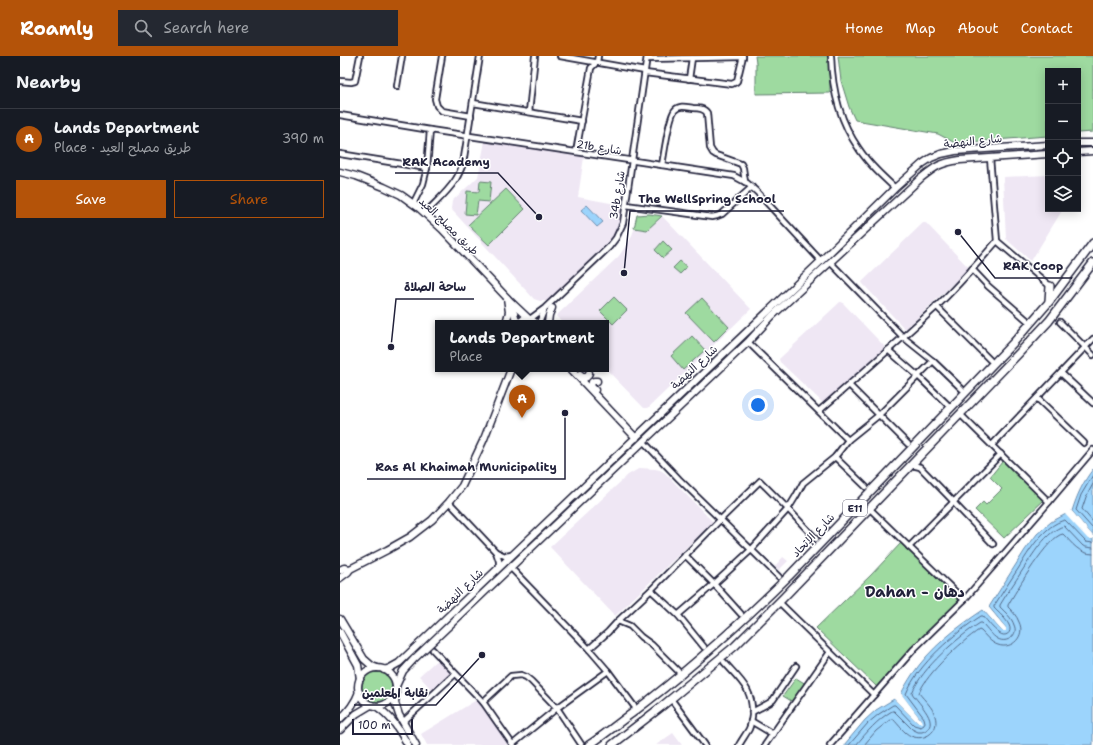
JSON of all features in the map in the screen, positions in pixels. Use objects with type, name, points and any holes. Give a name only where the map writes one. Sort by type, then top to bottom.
[{"type":"main road","points":[[1081,143],[1093,142]]},
{"type":"main road","name":"شارع النهضة","points":[[382,669],[390,668],[399,663],[821,261],[895,188],[922,164],[941,154],[955,151],[1045,145]]},
{"type":"main road","points":[[1081,152],[1093,151]]},
{"type":"main road","name":"شارع النهضة","points":[[396,689],[401,674],[406,667],[510,567],[574,509],[643,441],[748,342],[772,316],[921,178],[936,166],[946,162],[1045,154]]},
{"type":"main road","name":"طريق مصلح العيد","points":[[340,172],[356,176],[401,195],[425,213],[509,300],[532,320]]},
{"type":"main road","name":"شارع الإتحاد","points":[[591,744],[662,690],[706,654],[753,612],[789,576],[949,405],[971,387],[1014,342],[1049,302],[1093,243]]},
{"type":"main road","name":"شارع الإتحاد","points":[[612,745],[670,700],[735,646],[779,602],[1049,321],[1093,263]]},
{"type":"main road","points":[[1049,302],[1050,286]]},
{"type":"main road","points":[[772,316],[785,303],[785,300],[781,299]]},
{"type":"main road","name":"طريق مصلح العيد","points":[[509,300],[517,320]]},
{"type":"main road","points":[[507,320],[509,312],[509,300]]},
{"type":"main road","points":[[548,320],[552,308]]},
{"type":"main road","points":[[340,578],[350,569],[410,537],[432,520],[449,502],[462,486],[484,439],[510,372]]},
{"type":"main road","points":[[574,372],[636,438]]},
{"type":"main road","points":[[578,372],[585,378],[589,375],[589,372]]},
{"type":"main road","points":[[597,381],[594,380],[591,386],[620,416],[621,421]]},
{"type":"main road","points":[[971,387],[975,386],[978,388],[976,397]]},
{"type":"main road","points":[[574,496],[570,505],[571,508],[574,509]]},
{"type":"main road","points":[[340,570],[346,568],[350,569]]},
{"type":"main road","points":[[340,618],[364,659],[372,666],[382,669],[393,676],[396,689],[396,708],[402,722],[416,745]]},
{"type":"main road","points":[[340,632],[358,665],[360,680],[359,692],[354,703],[340,719]]},
{"type":"main road","points":[[360,680],[368,671],[373,669],[382,669]]},
{"type":"main road","points":[[340,730],[356,714],[374,706],[388,703],[393,698],[396,689]]},
{"type":"main road","points":[[359,692],[363,700],[384,711],[391,718],[408,745]]},
{"type":"street","points":[[340,80],[351,82],[354,81],[360,56]]},
{"type":"street","points":[[397,86],[402,56]]},
{"type":"street","points":[[442,56],[435,99],[437,106],[442,111],[471,116]]},
{"type":"street","points":[[425,213],[445,194],[457,178],[463,164],[480,56]]},
{"type":"street","points":[[529,112],[535,56]]},
{"type":"street","points":[[560,56],[645,72],[732,84],[737,81],[743,57],[647,58]]},
{"type":"street","points":[[576,152],[591,68],[597,62],[598,56]]},
{"type":"street","points":[[831,56],[831,67],[835,92],[848,131],[859,150],[895,188]]},
{"type":"street","name":"34b شارع","points":[[534,320],[609,247],[616,238],[623,223],[647,58]]},
{"type":"street","points":[[689,79],[692,58]]},
{"type":"street","points":[[473,103],[582,121]]},
{"type":"street","points":[[662,165],[671,118],[675,110],[685,106],[703,109],[707,113],[710,148],[716,155],[740,164],[743,168],[745,182]]},
{"type":"street","name":"21b شارع","points":[[340,115],[729,175],[741,179],[752,188],[821,261]]},
{"type":"street","points":[[413,204],[423,184],[427,168],[430,130]]},
{"type":"street","points":[[340,154],[427,168]]},
{"type":"street","points":[[990,158],[997,241],[1050,286]]},
{"type":"street","points":[[626,205],[712,217],[722,214],[752,188]]},
{"type":"street","points":[[819,411],[936,306],[997,241]]},
{"type":"street","points":[[830,262],[903,337],[962,389]]},
{"type":"street","points":[[972,269],[988,286],[1026,320]]},
{"type":"street","points":[[936,306],[990,360]]},
{"type":"street","name":"34b شارع","points":[[534,320],[545,308]]},
{"type":"street","points":[[1060,322],[1093,355]]},
{"type":"street","points":[[992,445],[1093,339]]},
{"type":"street","points":[[748,342],[848,440]]},
{"type":"street","points":[[888,350],[949,405]]},
{"type":"street","points":[[678,615],[751,550],[788,508],[803,483],[835,457],[848,440],[879,415],[933,362]]},
{"type":"street","points":[[1061,373],[1093,403]]},
{"type":"street","points":[[849,385],[908,444]]},
{"type":"street","points":[[1037,398],[1084,443]]},
{"type":"street","points":[[960,414],[1049,502]]},
{"type":"street","points":[[643,441],[679,479],[779,577]]},
{"type":"street","points":[[830,745],[914,649],[964,600],[1093,450]]},
{"type":"street","points":[[909,547],[1000,454]]},
{"type":"street","points":[[835,457],[866,487]]},
{"type":"street","points":[[912,465],[920,467],[993,544]]},
{"type":"street","points":[[589,649],[651,590],[760,481],[788,508],[816,539]]},
{"type":"street","points":[[449,502],[496,552],[505,556],[512,555]]},
{"type":"street","points":[[869,508],[964,600]]},
{"type":"street","points":[[496,552],[499,567]]},
{"type":"street","points":[[685,555],[741,614]]},
{"type":"street","points":[[510,567],[589,649],[608,671],[634,706]]},
{"type":"street","points":[[651,590],[678,615],[704,647]]},
{"type":"street","points":[[779,602],[874,695]]},
{"type":"street","points":[[618,621],[630,626],[678,671]]},
{"type":"street","points":[[433,650],[482,702],[513,745],[556,708],[608,671]]},
{"type":"street","points":[[765,745],[830,652]]},
{"type":"street","points":[[724,662],[746,687],[750,695],[752,712],[751,721],[748,730],[739,745]]},
{"type":"street","points":[[752,712],[773,700],[796,666]]},
{"type":"street","points":[[402,722],[456,674]]},
{"type":"street","points":[[482,702],[511,676],[521,675],[526,677],[556,708],[581,744]]},
{"type":"street","points":[[670,700],[705,745]]},
{"type":"street","points":[[751,721],[773,734]]},
{"type":"shaded area","points":[[485,141],[584,157],[578,197],[621,205],[619,226],[613,237],[548,301],[534,299],[451,209],[452,201],[478,177]]},
{"type":"shaded area","points":[[1045,175],[1045,212],[1061,212],[1031,261],[1006,239],[1003,177]]},
{"type":"shaded area","points":[[649,214],[662,216],[751,309],[648,408],[644,408],[609,372],[609,320],[560,320],[556,316],[619,256],[631,238],[637,215]]},
{"type":"shaded area","points":[[923,223],[926,223],[969,268],[907,328],[904,328],[862,282]]},
{"type":"shaded area","points":[[840,302],[842,302],[884,346],[884,349],[825,403],[822,402],[780,362],[779,359]]},
{"type":"shaded area","points":[[640,468],[660,470],[665,473],[713,522],[615,616],[550,547],[628,475]]},
{"type":"shaded area","points":[[783,557],[788,561],[779,570],[775,566]]},
{"type":"shaded area","points":[[439,658],[453,673],[433,691],[419,676]]},
{"type":"shaded area","points":[[478,699],[508,745],[427,745],[421,734]]},
{"type":"shaded area","points":[[673,733],[682,745],[656,745]]},
{"type":"green space","points":[[755,56],[829,56],[830,93],[756,94]]},
{"type":"green space","points":[[838,56],[1093,56],[1093,132],[1081,133],[1081,68],[1045,68],[1045,136],[955,143],[938,134],[855,120],[849,107],[841,81]]},
{"type":"green space","points":[[480,181],[491,182],[489,202],[478,201],[476,215],[465,214],[467,191],[479,192]]},
{"type":"green space","points":[[506,189],[525,209],[489,245],[468,225]]},
{"type":"green space","points":[[649,214],[662,216],[647,230],[634,228],[637,215]]},
{"type":"green space","points":[[663,241],[672,250],[663,258],[655,250]]},
{"type":"green space","points":[[680,261],[687,267],[680,274],[673,268]]},
{"type":"green space","points":[[614,297],[627,310],[613,324],[600,311]]},
{"type":"green space","points":[[702,298],[729,327],[714,342],[686,313]]},
{"type":"green space","points":[[692,336],[705,350],[683,370],[671,356]]},
{"type":"green space","points":[[1006,457],[1044,500],[1004,538],[975,510],[983,502],[986,505],[1002,489],[990,477]]},
{"type":"green space","points":[[901,543],[961,603],[887,680],[877,687],[816,628],[871,575]]},
{"type":"green space","points":[[377,672],[383,673],[391,681],[391,693],[383,701],[377,702],[371,701],[363,693],[362,687],[363,681],[371,673]]},
{"type":"green space","points":[[796,678],[806,684],[793,702],[783,696]]},
{"type":"water","points":[[587,205],[603,222],[597,227],[581,210]]},
{"type":"water","points":[[1093,469],[1093,536],[1072,511],[1086,479]]},
{"type":"water","points":[[1066,514],[1088,538],[1093,538],[1093,745],[844,745],[865,720],[876,710],[894,699],[917,722],[921,720],[901,694],[919,665],[944,639],[983,610],[1002,631],[1006,628],[989,607],[1025,550],[1037,534],[1051,522]]},
{"type":"pier","points":[[1070,509],[1093,536],[1093,539],[1088,539],[1064,513],[1067,513],[1089,537],[1091,537],[1070,512]]},
{"type":"pier","points":[[987,606],[1006,628],[1006,631],[1002,631],[982,608],[984,608],[1004,629]]},
{"type":"pier","points":[[900,692],[922,723],[917,722],[892,697],[895,697],[919,720],[899,695]]},
{"type":"place","name":"RAK Academy","points":[[539,217]]},
{"type":"place","name":"RAK Coop","points":[[958,232]]},
{"type":"place","name":"The WellSpring School","points":[[624,273]]},
{"type":"place","name":"ساحة الصلاة","points":[[391,347]]},
{"type":"place","name":"Ras Al Khaimah Municipality","points":[[565,413]]},
{"type":"place","name":"Lands Department","points":[[522,418]]},
{"type":"place","name":"نقابة المعلمين","points":[[482,655]]},
{"type":"district","name":"Dahan - دهان","points":[[915,592]]}]
